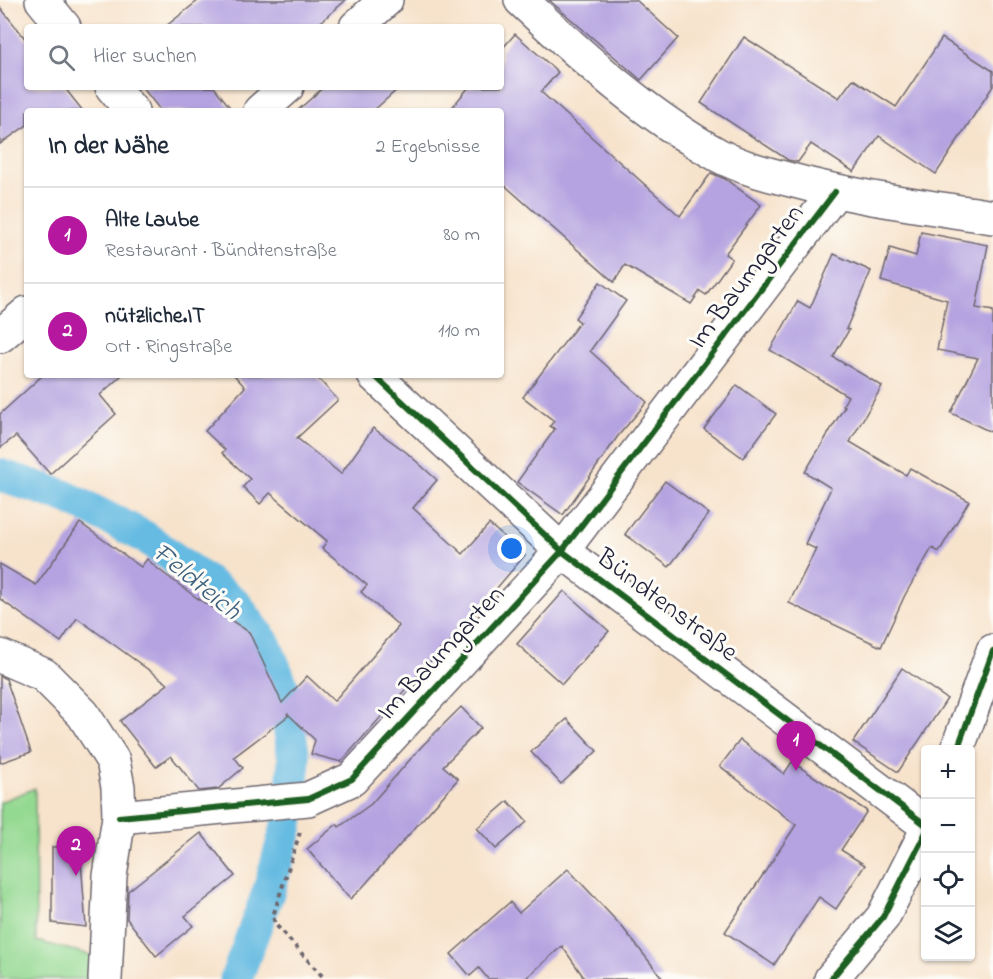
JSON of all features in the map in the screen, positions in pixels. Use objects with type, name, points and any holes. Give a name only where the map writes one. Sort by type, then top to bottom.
[{"type":"street","points":[[42,0],[61,24]]},
{"type":"street","points":[[359,24],[386,0]]},
{"type":"street","points":[[521,0],[624,92],[719,156],[766,174],[835,192],[993,217]]},
{"type":"street","points":[[114,90],[130,108]]},
{"type":"street","points":[[263,108],[284,90]]},
{"type":"street","name":"Im Baumgarten","points":[[119,817],[296,800],[352,779],[562,551],[835,192]]},
{"type":"street","points":[[0,336],[24,316]]},
{"type":"street","name":"Bündtenstraße","points":[[377,378],[562,551],[921,821]]},
{"type":"street","points":[[959,745],[993,651]]},
{"type":"street","points":[[0,656],[44,675],[83,714],[113,760],[118,787],[119,817],[110,876],[105,979]]},
{"type":"street","points":[[831,979],[883,917],[921,842]]},
{"type":"path","points":[[296,800],[303,822],[273,916],[275,924],[325,979]]},
{"type":"green space","points":[[35,788],[36,941],[99,957],[94,979],[0,979],[0,802]]},
{"type":"building","points":[[199,0],[346,0],[318,24],[169,24]]},
{"type":"building","points":[[549,0],[636,0],[678,38],[641,80]]},
{"type":"building","points":[[0,7],[24,37],[24,90],[66,90],[81,108],[24,108],[24,127],[0,144]]},
{"type":"building","points":[[515,34],[558,72],[541,92],[680,216],[711,173],[725,179],[761,205],[725,254],[732,259],[706,295],[700,291],[691,304],[625,265],[614,282],[504,185],[504,108],[452,108],[466,90],[504,90],[504,47]]},
{"type":"building","points":[[744,37],[839,98],[853,79],[896,107],[942,38],[993,71],[993,86],[936,174],[879,136],[854,172],[811,144],[798,162],[788,160],[701,103]]},
{"type":"building","points":[[144,90],[216,90],[231,108],[159,108]]},
{"type":"building","points":[[321,90],[397,90],[376,108],[300,108]]},
{"type":"building","points":[[921,232],[988,245],[976,308],[993,311],[993,433],[951,413],[978,358],[937,350],[947,300],[881,281],[890,248],[916,256]]},
{"type":"building","points":[[834,254],[871,271],[846,329],[849,330],[833,357],[882,386],[850,442],[906,475],[910,468],[969,501],[939,552],[932,548],[905,595],[881,647],[789,603],[816,549],[805,544],[831,488],[805,472],[845,406],[843,405],[848,396],[770,350],[798,301],[810,308]]},
{"type":"building","points":[[600,282],[626,301],[590,351],[647,402],[618,436],[563,515],[517,482],[555,429],[550,426],[554,421],[523,397],[580,322],[575,318]]},
{"type":"building","points":[[40,378],[119,378],[100,395],[116,414],[50,474],[16,436],[0,448],[0,414]]},
{"type":"building","points":[[237,378],[318,378],[338,400],[297,438],[341,474],[373,428],[406,452],[437,480],[413,508],[463,554],[489,524],[525,555],[444,650],[442,648],[341,762],[311,754],[315,740],[287,713],[288,716],[234,757],[243,768],[218,789],[199,791],[171,756],[156,767],[120,721],[168,684],[77,618],[61,642],[0,599],[0,564],[36,585],[80,523],[141,567],[147,559],[197,598],[249,632],[282,703],[307,676],[334,701],[399,626],[361,592],[367,585],[322,548],[327,541],[270,493],[260,504],[243,487],[250,479],[222,453],[225,450],[205,431],[245,387]]},
{"type":"building","points":[[737,385],[776,414],[743,458],[704,429]]},
{"type":"building","points":[[665,481],[709,514],[669,567],[625,534]]},
{"type":"building","points":[[564,591],[609,631],[562,684],[517,644]]},
{"type":"building","points":[[902,668],[947,699],[898,772],[853,742]]},
{"type":"building","points":[[0,676],[6,679],[31,752],[0,763]]},
{"type":"building","points":[[461,707],[481,728],[443,766],[458,779],[350,899],[307,849],[337,824],[339,827],[371,804],[422,746]]},
{"type":"building","points":[[567,719],[597,751],[561,784],[531,752]]},
{"type":"building","points":[[740,740],[784,774],[792,762],[867,811],[841,850],[865,865],[836,909],[819,897],[774,965],[725,932],[796,825],[720,766]]},
{"type":"building","points":[[508,801],[527,822],[496,849],[477,828]]},
{"type":"building","points":[[201,833],[235,876],[185,916],[193,926],[156,956],[127,919],[128,891]]},
{"type":"building","points":[[52,847],[80,847],[86,927],[52,923]]},
{"type":"building","points":[[568,869],[623,928],[663,979],[585,979],[562,946],[525,979],[488,979],[479,968],[470,976],[451,954],[510,902],[519,913]]},
{"type":"waterway","name":"Feldteich","points":[[0,475],[64,496],[145,537],[234,602],[265,644],[283,688],[294,759],[292,795],[286,830],[269,890],[236,979]]},
{"type":"cycle path","points":[[119,817],[308,799],[352,779],[562,551],[835,192]]},
{"type":"cycle path","points":[[377,378],[562,551],[921,821]]},
{"type":"cycle path","points":[[959,745],[993,651]]},
{"type":"cycle path","points":[[831,979],[883,917],[921,842]]},
{"type":"place","name":"Alte Laube","points":[[796,771]]},
{"type":"place","name":"nützliche.IT","points":[[76,876]]}]
